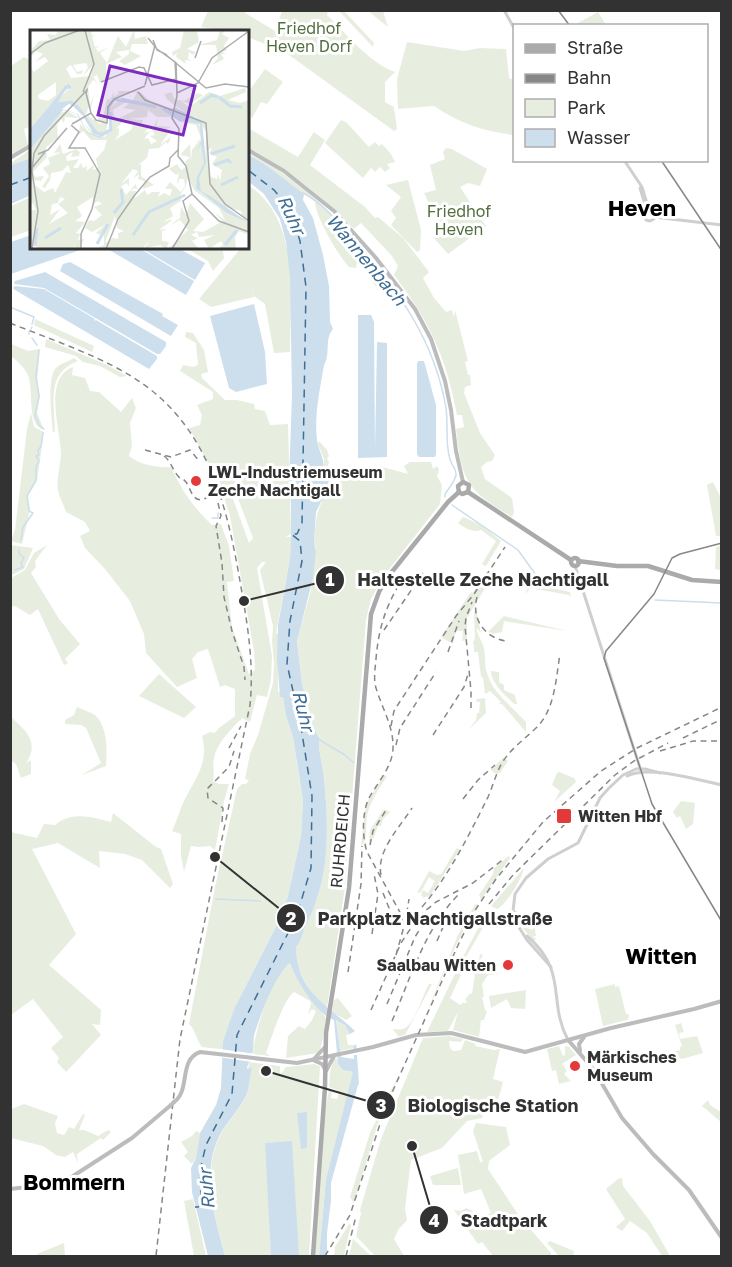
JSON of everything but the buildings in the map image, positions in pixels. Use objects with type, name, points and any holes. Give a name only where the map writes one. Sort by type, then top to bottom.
[{"type":"main road","points":[[10,158],[30,146]]},
{"type":"main road","points":[[249,151],[293,178],[334,211],[376,258],[415,309],[431,339],[445,381],[452,410],[456,451],[463,482]]},
{"type":"main road","points":[[463,482],[458,486],[459,492],[464,494],[468,492],[572,560],[575,558],[576,563],[648,566],[692,580],[722,582]]},
{"type":"main road","points":[[463,482],[469,485],[468,492]]},
{"type":"main road","name":"RUHRDEICH","points":[[314,1257],[328,1021],[349,888],[369,631],[373,607],[387,579],[448,502],[459,492]]},
{"type":"main road","points":[[10,1189],[57,1183],[77,1174],[127,1142],[181,1095],[190,1058],[201,1051],[291,1063],[394,1042],[416,1035],[453,1034],[520,1052],[694,1010],[722,1000]]},
{"type":"main road","points":[[580,1053],[579,1044],[585,1036]]},
{"type":"main road","points":[[568,1040],[596,1072],[622,1118],[653,1154],[689,1190],[722,1238]]},
{"type":"main road","points":[[313,1060],[326,1045]]},
{"type":"main road","points":[[313,1060],[321,1063],[326,1071],[335,1055]]},
{"type":"street","points":[[504,10],[513,26]]},
{"type":"street","points":[[625,162],[638,181],[648,211],[654,216],[722,225]]},
{"type":"street","points":[[648,211],[644,215],[646,220],[650,221],[654,216]]},
{"type":"street","points":[[576,563],[641,770]]},
{"type":"street","points":[[513,911],[514,897],[519,887],[542,863],[576,844],[600,798],[617,781],[641,770],[722,785]]},
{"type":"street","points":[[513,911],[508,913],[508,918],[515,921],[536,949],[548,960],[568,1040]]},
{"type":"street","points":[[513,911],[518,915],[515,921]]},
{"type":"green space","name":"Friedhof Heven Dorf","points":[[208,11],[242,11],[275,31],[282,11],[328,11],[327,15],[358,47],[376,62],[395,72],[385,82],[385,102],[394,107],[397,129],[394,131],[285,52],[249,37],[249,30],[201,27]]},
{"type":"green space","points":[[339,11],[344,11],[374,43],[373,47]]},
{"type":"green space","points":[[368,11],[383,11],[388,27]]},
{"type":"green space","points":[[598,12],[605,24],[576,24]]},
{"type":"green space","points":[[407,42],[464,51],[480,48],[506,49],[509,78],[513,80],[513,135],[473,126],[453,118],[434,106],[398,109],[397,79]]},
{"type":"green space","points":[[24,57],[30,60],[30,126],[24,129],[28,145],[11,156],[11,66]]},
{"type":"green space","points":[[265,69],[283,82],[267,104],[261,102],[252,118],[249,115],[249,91]]},
{"type":"green space","points":[[341,120],[346,122],[369,147],[375,142],[379,146],[382,144],[395,162],[387,164],[390,168],[385,172],[380,167],[375,172],[371,168],[363,178],[325,143]]},
{"type":"green space","points":[[249,129],[298,157],[314,132],[325,140],[310,165],[403,238],[429,272],[423,278],[434,298],[446,312],[452,310],[454,318],[455,310],[468,361],[465,362],[468,375],[470,375],[471,385],[465,387],[464,393],[480,433],[495,455],[492,461],[481,467],[485,479],[512,498],[514,512],[512,517],[476,491],[464,473],[456,429],[464,427],[462,415],[457,415],[448,375],[435,341],[407,292],[394,275],[398,266],[392,256],[361,223],[354,229],[304,184],[249,149]]},
{"type":"green space","name":"Friedhof Heven","points":[[446,148],[452,149],[487,169],[480,186],[468,183],[460,187],[486,226],[448,254],[433,237],[441,229],[424,193],[436,190],[430,165],[445,159],[443,152]]},
{"type":"green space","points":[[30,150],[30,158],[11,165]]},
{"type":"green space","points":[[249,154],[289,178],[326,209],[360,244],[391,282],[379,290],[371,280],[378,274],[359,252],[356,268],[349,267],[328,236],[315,202]]},
{"type":"green space","points":[[408,180],[421,230],[420,250],[417,252],[391,225],[396,218],[391,211],[401,197],[386,185]]},
{"type":"green space","points":[[249,186],[265,200],[277,218],[285,238],[291,284],[290,352],[274,353],[265,304],[254,296],[250,278],[254,297],[211,307],[199,299],[240,249],[249,249]]},
{"type":"green space","points":[[30,197],[30,230],[11,237],[11,206]]},
{"type":"green space","points":[[188,249],[220,249],[223,251],[224,258],[213,271],[208,261]]},
{"type":"green space","points":[[35,319],[94,346],[92,352],[34,325]]},
{"type":"green space","points":[[186,332],[193,333],[204,350],[208,372],[201,374],[202,378],[225,400],[254,404],[255,409],[265,411],[270,425],[288,424],[291,534],[286,537],[291,537],[290,558],[276,633],[278,634],[278,691],[283,697],[293,737],[303,801],[301,836],[288,896],[280,919],[234,1009],[223,1049],[202,1047],[189,1024],[215,887],[237,789],[249,780],[245,779],[250,754],[273,683],[273,626],[260,570],[266,562],[262,562],[257,568],[272,656],[267,697],[257,695],[250,722],[242,718],[218,747],[213,761],[213,781],[219,784],[229,784],[215,850],[210,846],[191,846],[184,872],[181,834],[172,831],[203,762],[202,736],[210,732],[215,733],[235,716],[235,689],[225,685],[220,687],[208,649],[198,652],[192,659],[197,678],[177,687],[146,653],[144,634],[130,601],[85,548],[80,536],[90,531],[85,522],[66,512],[58,486],[61,453],[56,418],[56,392],[58,382],[64,373],[73,367],[72,375],[85,378],[90,391],[99,392],[121,412],[132,398],[136,408],[130,423],[132,446],[129,456],[149,465],[171,467],[199,512],[212,525],[221,524],[229,546],[234,581],[227,582],[232,627],[249,674],[251,674],[255,669],[254,651],[230,516],[220,485],[189,428],[200,425],[202,415],[197,405],[213,399],[213,392],[180,371],[183,365],[193,367],[198,365],[196,343],[185,337]],"holes":[[[240,494],[237,496],[253,538],[249,543],[232,496]]]},
{"type":"green space","points":[[46,339],[127,376],[120,377],[100,366],[83,362],[76,356],[45,347]]},
{"type":"green space","points":[[11,344],[28,351],[40,349],[37,381],[40,396],[37,413],[44,430],[34,421],[27,373],[11,356]]},
{"type":"green space","points":[[74,358],[78,361],[60,373],[56,381],[54,390],[55,431],[53,433],[52,379],[57,367]]},
{"type":"green space","points":[[31,413],[34,427],[44,432],[37,481],[28,496],[30,510],[22,544],[11,541],[15,530]]},
{"type":"green space","points":[[319,441],[329,456],[327,469],[340,473],[379,466],[408,474],[404,466],[410,462],[431,462],[433,469],[437,466],[439,470],[437,476],[442,485],[440,504],[383,577],[371,599],[366,620],[345,887],[327,1008],[304,981],[298,965],[296,947],[315,906],[320,888],[327,834],[326,797],[319,738],[302,684],[297,640],[311,590],[317,514],[322,502],[332,491],[324,471],[324,459]]},
{"type":"green space","points":[[713,482],[721,498],[721,536],[716,536],[707,485]]},
{"type":"green space","points":[[463,517],[481,525],[501,541],[486,566],[482,564],[496,541],[481,530],[472,530],[460,525],[458,523]]},
{"type":"green space","points":[[10,545],[33,548],[24,569],[12,575]]},
{"type":"green space","points":[[47,545],[35,561],[36,567],[31,573],[59,619],[80,644],[65,659],[68,663],[64,665],[38,609],[30,615],[15,606],[11,607],[11,578],[25,570],[34,553]]},
{"type":"green space","points":[[721,546],[721,570],[715,569],[716,547]]},
{"type":"green space","points":[[520,570],[531,573],[533,584],[570,592],[571,597],[530,588],[526,594],[529,576],[519,573]]},
{"type":"green space","points":[[487,571],[490,574],[490,580],[467,618],[467,640],[462,641],[463,631],[456,631],[453,644],[441,637]]},
{"type":"green space","points":[[476,610],[481,633],[477,628],[484,648],[486,670],[490,680],[498,694],[526,722],[526,732],[502,704],[499,704],[501,702],[490,691],[485,694],[478,652],[474,652],[474,612]]},
{"type":"green space","points":[[504,616],[567,631],[504,621],[502,632],[492,634],[488,632]]},
{"type":"green space","points":[[491,671],[499,672],[499,682],[504,685],[504,690],[515,695],[517,704],[514,704],[499,689],[493,680]]},
{"type":"green space","points":[[159,674],[196,707],[184,718],[139,696]]},
{"type":"green space","points":[[485,698],[486,713],[468,730],[479,713],[480,702],[476,702],[477,699]]},
{"type":"green space","points":[[77,707],[95,715],[99,720],[106,746],[106,766],[82,775],[101,763],[86,728],[81,725],[65,724],[65,720],[74,715]]},
{"type":"green space","points":[[11,717],[26,732],[32,749],[26,763],[31,760],[31,774],[21,778],[16,764],[11,761]]},
{"type":"green space","points":[[504,757],[508,761],[500,773],[496,774],[491,770]]},
{"type":"green space","points":[[559,772],[574,778],[576,782],[554,802],[560,791],[552,785]]},
{"type":"green space","points":[[384,775],[387,776],[368,811],[365,837],[361,847],[366,804]]},
{"type":"green space","points":[[681,801],[695,803],[693,824],[686,829],[680,816],[677,818],[673,812]]},
{"type":"green space","points":[[384,809],[390,812],[383,819],[381,826],[378,826],[373,839],[369,842],[370,830]]},
{"type":"green space","points":[[113,813],[161,849],[173,884],[170,888],[142,860],[125,854],[99,851],[100,868],[58,843],[32,849],[76,934],[49,965],[101,1010],[100,1025],[92,1024],[101,1035],[66,1072],[57,1062],[59,1058],[51,1048],[63,1037],[33,999],[11,1015],[11,832],[37,838],[44,824],[55,825],[75,817],[89,817],[111,822]]},
{"type":"green space","points":[[457,848],[460,850],[430,896],[421,898],[423,890],[428,893],[435,881],[429,877],[421,892],[417,893],[429,871],[437,875],[441,874]]},
{"type":"green space","points":[[509,856],[510,858],[481,900],[479,895],[493,874],[494,868]]},
{"type":"green space","points":[[524,868],[517,885],[501,907],[497,909],[491,906]]},
{"type":"green space","points":[[475,904],[478,905],[455,947],[419,1032],[458,935]]},
{"type":"green space","points":[[488,910],[493,913],[492,916],[500,916],[497,921],[489,917],[466,957],[466,964],[450,998],[460,1005],[464,1002],[465,1004],[467,1001],[465,1000],[470,993],[472,994],[475,975],[471,973],[474,972],[475,963],[480,954],[483,955],[479,962],[483,964],[489,960],[497,969],[498,974],[488,975],[482,984],[484,997],[482,997],[487,1011],[484,1020],[481,1020],[479,1037],[453,1030],[458,1012],[448,1031],[427,1032],[466,951]]},
{"type":"green space","points":[[522,921],[528,923],[527,928],[533,930],[534,924],[536,936],[533,936],[536,939],[534,941],[518,923]]},
{"type":"green space","points":[[290,963],[306,993],[326,1018],[320,1050],[318,1053],[286,1058],[288,1036],[299,1026],[305,1029],[316,1011],[312,1009],[308,1015],[310,1001],[294,992],[286,1003],[274,1030],[266,1053],[270,1056],[253,1054],[265,1005],[277,979]]},
{"type":"green space","points":[[429,984],[432,984],[405,1035],[395,1037],[398,1036],[393,1029],[403,1029],[411,1022]]},
{"type":"green space","points":[[615,984],[615,987],[619,986],[626,1014],[629,1014],[629,1017],[627,1020],[603,1026],[595,989]]},
{"type":"green space","points":[[526,990],[525,1009],[511,1008],[507,999],[491,1008],[489,996]]},
{"type":"green space","points":[[338,998],[352,1016],[346,1020],[332,1012],[334,1000]]},
{"type":"green space","points":[[336,1019],[345,1025],[350,1034],[346,1035],[348,1045],[353,1045],[354,1048],[340,1051]]},
{"type":"green space","points":[[681,1023],[684,1032],[679,1033],[680,1039],[697,1036],[703,1053],[682,1059],[675,1056],[673,1052],[680,1050],[682,1046],[675,1025]]},
{"type":"green space","points":[[449,1036],[463,1039],[461,1042],[449,1041],[453,1051],[461,1050],[465,1040],[476,1044],[475,1046],[500,1049],[493,1079],[503,1082],[497,1104],[487,1102],[482,1118],[467,1121],[442,1148],[411,1160],[405,1209],[407,1220],[394,1239],[404,1256],[375,1256],[356,1236],[360,1210],[381,1139],[423,1038]]},
{"type":"green space","points":[[559,1046],[563,1056],[565,1046],[576,1055],[562,1064],[567,1071],[564,1074],[571,1081],[559,1084],[556,1070],[552,1071],[547,1049]]},
{"type":"green space","points":[[337,1058],[340,1066],[344,1070],[353,1072],[353,1076],[326,1179],[319,1256],[315,1256],[324,1118],[329,1089],[332,1091],[331,1098],[337,1099],[339,1093],[329,1087],[330,1072],[334,1059]]},
{"type":"green space","points":[[249,1062],[280,1066],[280,1075],[286,1067],[314,1064],[320,1066],[309,1256],[225,1256],[214,1211],[212,1164],[221,1134],[248,1091],[251,1068],[248,1070]]},
{"type":"green space","points":[[401,1070],[377,1126],[354,1203],[350,1197],[370,1133]]},
{"type":"green space","points":[[708,1100],[710,1105],[721,1112],[721,1122],[702,1106]]},
{"type":"green space","points":[[24,1104],[58,1116],[55,1123],[57,1133],[64,1135],[69,1127],[74,1129],[83,1114],[85,1115],[79,1130],[98,1136],[108,1130],[111,1132],[103,1140],[101,1138],[77,1154],[78,1163],[73,1152],[65,1157],[56,1155],[43,1146],[11,1138],[11,1109]]},
{"type":"green space","points":[[476,1123],[506,1127],[510,1145],[489,1161],[488,1169],[519,1216],[551,1253],[551,1256],[493,1256],[482,1242],[478,1244],[454,1210],[461,1211],[466,1208],[479,1219],[491,1213],[481,1189],[464,1194],[458,1155],[477,1151],[480,1162],[483,1162],[473,1131]]},
{"type":"green space","points":[[196,1131],[200,1133],[196,1158],[192,1164],[184,1156],[188,1152],[181,1142]]},
{"type":"green space","points":[[458,1168],[461,1185],[433,1185],[430,1176]]},
{"type":"green space","points":[[622,1178],[623,1186],[650,1221],[670,1256],[662,1256],[647,1233],[630,1221],[622,1231],[616,1227],[625,1219],[606,1189]]},
{"type":"green space","points":[[193,1199],[206,1256],[194,1256],[184,1201]]},
{"type":"green space","points":[[349,1224],[351,1225],[344,1256],[334,1256],[335,1247]]},
{"type":"green space","points":[[353,1239],[371,1256],[349,1256]]},
{"type":"green space","points":[[550,1241],[574,1251],[573,1256],[559,1256],[547,1243]]},
{"type":"green space","points":[[64,1243],[65,1256],[36,1256],[39,1253]]},
{"type":"water","name":"Ruhr","points":[[249,155],[304,194],[303,200],[313,218],[323,255],[329,286],[330,322],[333,329],[329,337],[316,421],[324,471],[328,476],[332,491],[321,502],[316,512],[313,578],[297,641],[302,684],[319,738],[326,798],[327,835],[320,889],[315,906],[296,947],[298,963],[302,976],[315,996],[355,1031],[350,1034],[345,1025],[336,1020],[341,1057],[354,1059],[354,1055],[357,1055],[359,1084],[331,1183],[327,1256],[319,1256],[326,1179],[353,1072],[343,1070],[338,1064],[334,1020],[327,1017],[314,1004],[297,979],[290,963],[279,976],[256,1028],[253,1053],[247,1068],[252,1067],[249,1087],[240,1106],[221,1133],[211,1163],[211,1194],[225,1256],[208,1256],[192,1192],[191,1168],[196,1158],[200,1133],[216,1105],[221,1088],[223,1042],[234,1009],[280,919],[288,896],[301,836],[303,801],[293,737],[283,697],[280,697],[277,658],[278,625],[290,558],[291,537],[290,277],[286,242],[280,219],[264,194],[249,182]]},
{"type":"water","points":[[30,158],[30,195],[11,204],[11,165]]},
{"type":"water","points":[[30,235],[30,249],[83,249],[11,274],[11,242]]},
{"type":"water","points":[[108,249],[141,249],[194,281],[186,295]]},
{"type":"water","points":[[143,249],[180,249],[205,263],[195,280]]},
{"type":"water","points":[[70,262],[163,314],[162,316],[178,325],[171,336],[60,271],[63,264]]},
{"type":"water","points":[[45,272],[166,342],[166,346],[160,354],[157,354],[44,288],[14,284],[15,281]]},
{"type":"water","points":[[15,286],[44,289],[95,319],[94,321],[96,320],[157,356],[157,359],[149,369],[15,290],[13,288]]},
{"type":"water","points":[[254,304],[265,352],[267,384],[236,392],[229,388],[210,316]]},
{"type":"water","points":[[358,315],[371,315],[374,322],[375,450],[377,342],[387,343],[387,457],[358,458]]},
{"type":"water","points":[[418,361],[424,361],[436,405],[435,457],[419,457],[417,454],[417,364]]},
{"type":"water","points":[[307,1112],[307,1148],[301,1149],[297,1113]]},
{"type":"water","points":[[292,1141],[299,1256],[271,1256],[265,1143]]},
{"type":"pier","points":[[220,1049],[256,1054],[252,1062],[219,1057]]},
{"type":"waterway","name":"Wannenbach","points":[[303,193],[330,213],[385,277],[424,338],[441,384],[446,408],[449,457],[456,470],[455,478],[445,497]]},
{"type":"waterway","points":[[10,307],[34,317],[32,324]]},
{"type":"waterway","points":[[32,338],[37,345]]},
{"type":"waterway","points":[[39,350],[36,376],[39,396],[35,415],[39,425],[44,429]]},
{"type":"waterway","points":[[21,540],[23,527],[33,513],[29,511],[27,496],[36,480],[36,467],[39,461],[36,456],[39,455],[43,433]]},
{"type":"waterway","name":"Wannenbach","points":[[452,505],[518,550],[541,582],[551,587]]},
{"type":"waterway","points":[[212,518],[218,518],[218,513]]},
{"type":"waterway","points":[[15,570],[23,567],[21,563],[24,558],[19,550]]},
{"type":"waterway","name":"Wannenbach","points":[[655,600],[722,603]]},
{"type":"waterway","points":[[318,739],[354,763]]},
{"type":"waterway","points":[[216,899],[260,901]]},
{"type":"ferry route","points":[[195,1207],[203,1203],[199,1183],[206,1145],[232,1094],[237,1035],[297,915],[311,868],[312,796],[301,727],[287,664],[290,621],[302,561],[300,541],[291,534],[297,534],[302,523],[306,287],[300,241],[290,209],[274,190],[249,171]]},
{"type":"ferry route","points":[[10,185],[30,178]]},
{"type":"tram line","points":[[558,10],[568,24]]},
{"type":"tram line","points":[[662,162],[722,251]]},
{"type":"tram line","points":[[722,543],[672,558],[654,594],[606,651],[604,658],[652,804],[722,922]]},
{"type":"railway","points":[[10,323],[79,350],[129,375],[166,403],[185,425],[213,475],[222,502],[236,558],[246,617],[251,661],[250,705],[180,1039],[156,1256]]},
{"type":"railway","points":[[145,450],[171,457],[190,450],[200,462]]},
{"type":"railway","points":[[164,456],[178,476],[186,482],[195,498],[202,500],[208,497],[211,493],[211,485]]},
{"type":"railway","points":[[218,503],[221,516],[216,526],[222,563],[224,597],[244,667],[245,680]]},
{"type":"railway","points":[[391,726],[394,711],[399,703],[505,547]]},
{"type":"railway","points":[[384,630],[425,570]]},
{"type":"railway","points":[[396,955],[403,930],[402,916],[367,852],[364,825],[369,798],[387,768],[393,749],[388,719],[376,687],[377,646],[385,614],[406,573]]},
{"type":"railway","points":[[477,597],[476,613],[481,626],[492,636],[506,641]]},
{"type":"railway","points":[[471,708],[465,626],[472,602]]},
{"type":"railway","points":[[448,652],[459,621]]},
{"type":"railway","points":[[422,907],[458,854],[488,797],[502,763],[514,748],[537,727],[548,711],[554,693],[560,654]]},
{"type":"railway","points":[[396,745],[400,728],[436,672]]},
{"type":"railway","points":[[433,735],[464,687],[468,674]]},
{"type":"railway","points":[[325,1256],[350,1215],[386,1106],[459,943],[476,909],[496,879],[543,822],[601,771],[637,748],[722,707]]},
{"type":"railway","points":[[683,738],[722,719]]},
{"type":"railway","points":[[229,748],[241,726]]},
{"type":"railway","points":[[660,751],[693,741],[722,741]]},
{"type":"railway","points":[[489,904],[513,875],[615,775],[634,761],[668,743]]},
{"type":"railway","points":[[222,822],[223,808],[208,798],[207,789],[229,767],[234,751]]},
{"type":"railway","points":[[463,799],[478,780],[495,765]]},
{"type":"railway","points":[[381,875],[380,866],[385,848],[412,808]]},
{"type":"railway","points":[[370,845],[373,831],[386,810]]},
{"type":"railway","points":[[348,972],[361,884],[362,846]]},
{"type":"railway","points":[[371,1010],[401,943],[419,916],[436,902],[473,883],[505,858]]},
{"type":"railway","points":[[372,934],[378,894],[374,874]]},
{"type":"railway","points":[[383,893],[389,908],[391,923]]},
{"type":"railway","points":[[392,1021],[428,938],[447,907],[459,894]]},
{"type":"railway","points":[[405,924],[409,899]]},
{"type":"railway","points":[[437,941],[449,913]]},
{"type":"railway","points":[[387,1004],[415,937],[425,921]]},
{"type":"railway","points":[[346,1256],[356,1216]]},
{"type":"place","name":"LWL-Industriemuseum Zeche Nachtigall","points":[[196,481]]},
{"type":"place","name":"Haltestelle Zeche Nachtigall","points":[[244,601]]},
{"type":"place","name":"Witten Hbf","points":[[564,816]]},
{"type":"place","name":"Parkplatz Nachtigallstraße","points":[[215,857]]},
{"type":"place","name":"Saalbau Witten","points":[[508,965]]},
{"type":"place","name":"Märkisches Museum","points":[[575,1066]]},
{"type":"place","name":"Biologische Station","points":[[266,1071]]},
{"type":"place","name":"Stadtpark","points":[[412,1146]]},
{"type":"district","name":"Heven","points":[[642,208]]},
{"type":"district","name":"Witten","points":[[661,956]]},
{"type":"district","name":"Bommern","points":[[74,1182]]}]
